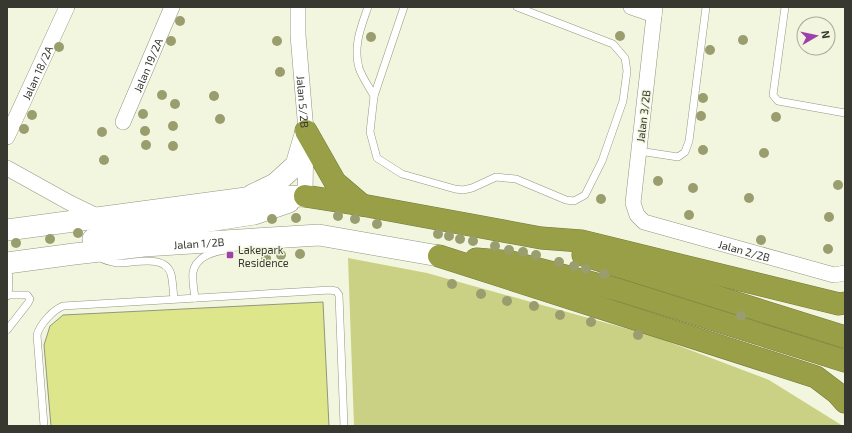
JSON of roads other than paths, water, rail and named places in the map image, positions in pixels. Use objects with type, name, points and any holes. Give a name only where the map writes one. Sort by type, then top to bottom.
[{"type":"highway","points":[[306,131],[335,182],[362,205]]},
{"type":"highway","points":[[305,196],[541,238],[581,241],[843,305]]},
{"type":"highway","points":[[541,238],[581,255],[845,337]]},
{"type":"highway","points":[[438,256],[511,262],[619,290],[845,361]]},
{"type":"highway","points":[[438,256],[816,377],[845,380]]},
{"type":"highway","points":[[816,377],[837,393],[845,402]]},
{"type":"street","name":"Jalan 18/2A","points":[[7,137],[67,7]]},
{"type":"street","name":"Jalan 5/2B","points":[[298,7],[298,35],[306,131],[305,196]]},
{"type":"street","points":[[631,7],[655,11]]},
{"type":"street","name":"Jalan 19/2A","points":[[123,122],[169,8]]},
{"type":"street","name":"Jalan 3/2B","points":[[644,222],[636,214],[633,202],[655,11]]},
{"type":"street","points":[[246,198],[275,184],[296,165],[306,131]]},
{"type":"street","points":[[7,168],[70,203],[101,218]]},
{"type":"street","points":[[7,230],[246,198],[305,196]]},
{"type":"street","points":[[53,257],[82,241],[254,214],[305,196]]},
{"type":"street","name":"Jalan 2/2B","points":[[644,222],[834,275],[845,273]]},
{"type":"street","name":"Jalan 1/2B","points":[[8,263],[144,246],[319,235],[438,256]]},
{"type":"lane","points":[[368,7],[358,37],[357,54],[360,69],[374,96]]},
{"type":"lane","points":[[404,7],[374,96],[370,132],[377,158],[402,174],[455,189],[463,190],[472,188],[496,176],[516,180],[566,200],[574,201],[585,195],[602,161],[623,101],[627,71],[625,58],[614,44],[526,9],[517,7]]},
{"type":"lane","points":[[639,151],[678,157],[685,152],[689,141],[706,7]]},
{"type":"lane","points":[[785,7],[773,95],[778,101],[845,113]]},
{"type":"lane","points":[[249,247],[261,244],[269,238]]},
{"type":"lane","points":[[195,298],[193,272],[197,263],[206,255],[235,249]]},
{"type":"lane","points":[[91,252],[103,260],[117,263],[148,260],[164,264],[171,272],[174,299]]},
{"type":"lane","points":[[7,330],[30,299],[27,296],[8,295],[8,263]]},
{"type":"lane","points":[[44,426],[37,335],[39,329],[57,308],[63,306],[330,290],[336,291],[339,295],[344,426]]},
{"type":"place","name":"Lakepark Residence","points":[[230,255]]}]
